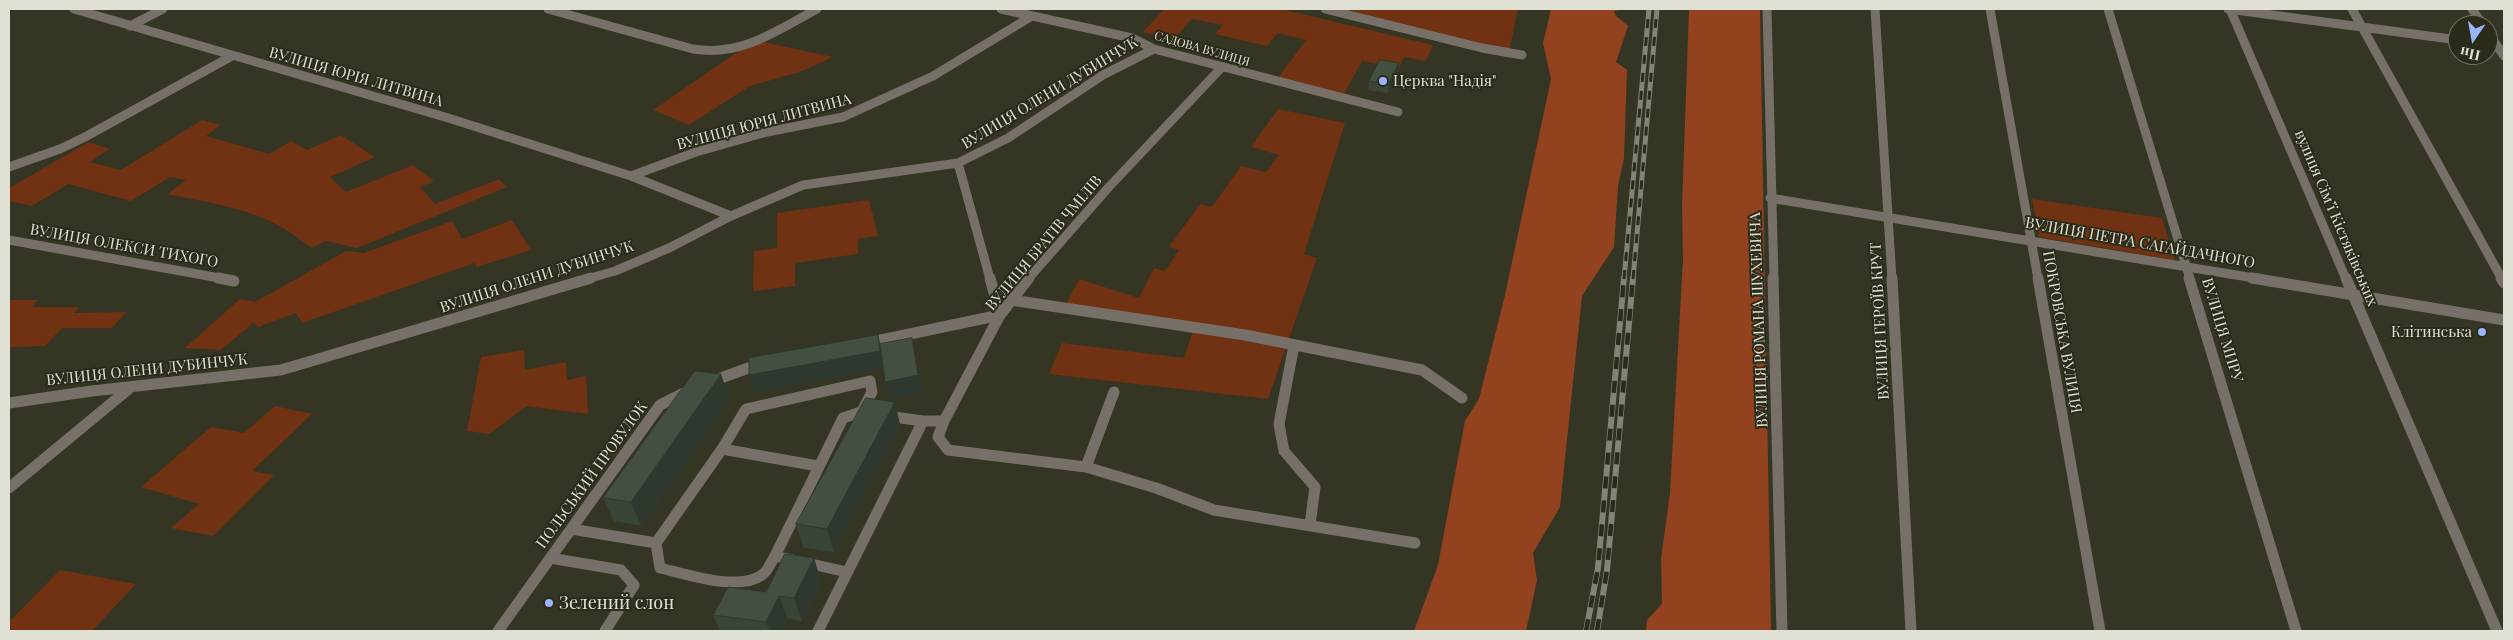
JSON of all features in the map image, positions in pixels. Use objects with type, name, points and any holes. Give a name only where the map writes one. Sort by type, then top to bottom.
[{"type":"street","name":"ВУЛИЦЯ ЮРІЯ ЛИТВИНА","points":[[74,9],[445,117],[631,176],[731,216]]},
{"type":"street","points":[[130,26],[164,9]]},
{"type":"street","points":[[548,9],[693,49],[715,52],[732,50],[765,36],[817,9]]},
{"type":"street","name":"САДОВА ВУЛИЦЯ","points":[[1001,9],[1132,38],[1154,49],[1398,112]]},
{"type":"street","points":[[1325,9],[1482,48],[1522,55]]},
{"type":"street","name":"ВУЛИЦЯ РОМАНА ШУХЕВИЧА","points":[[1767,9],[1770,198],[1782,631]]},
{"type":"street","name":"ВУЛИЦЯ ГЕРОЇВ КРУТ","points":[[1875,9],[1889,217],[1911,631]]},
{"type":"street","name":"ПОКРОВСЬКА ВУЛИЦЯ","points":[[1990,9],[2100,631]]},
{"type":"street","name":"ВУЛИЦЯ МИРУ","points":[[2108,9],[2296,631]]},
{"type":"street","points":[[2229,9],[2448,39]]},
{"type":"street","name":"вулиця Сімʼї Кістяківських","points":[[2229,9],[2497,631]]},
{"type":"street","points":[[2352,9],[2504,283]]},
{"type":"street","name":"ВУЛИЦЯ ЮРІЯ ЛИТВИНА","points":[[631,176],[696,152],[767,132],[843,117],[933,76],[1032,16]]},
{"type":"street","points":[[2501,45],[2504,56]]},
{"type":"street","name":"ВУЛИЦЯ ОЛЕНИ ДУБИНЧУК","points":[[9,403],[281,370],[615,271],[669,248],[731,216],[803,186],[958,163],[982,154],[1057,104],[1131,59],[1154,49]]},
{"type":"street","points":[[9,167],[60,149],[85,137],[232,56]]},
{"type":"street","name":"ВУЛИЦЯ БРАТІВ ЧМІЛІВ","points":[[944,421],[1000,315],[1011,300],[1077,222],[1222,67]]},
{"type":"street","points":[[851,346],[1000,315],[958,163]]},
{"type":"street","name":"ВУЛИЦЯ ПЕТРА САГАЙДАЧНОГО","points":[[1770,198],[2030,239],[2504,320]]},
{"type":"street","name":"ВУЛИЦЯ ОЛЕКСИ ТИХОГО","points":[[9,240],[234,281]]},
{"type":"street","points":[[1011,300],[1246,335],[1422,370],[1462,398]]},
{"type":"street","points":[[1294,344],[1278,424],[1284,451],[1315,487],[1310,525]]},
{"type":"street","name":"ПОЛЬСЬКИЙ ПРОВУЛОК","points":[[498,631],[660,405],[718,378],[754,365],[771,362]]},
{"type":"street","points":[[861,412],[872,392],[870,381],[746,409],[722,450],[656,543],[660,568],[727,582],[748,581],[761,576],[775,556],[843,418],[861,412],[923,421],[944,421],[938,437],[948,450],[1086,467],[1156,488],[1214,510],[1415,542]]},
{"type":"street","points":[[9,488],[131,387]]},
{"type":"street","points":[[1086,467],[1114,392]]},
{"type":"street","points":[[818,631],[923,421]]},
{"type":"street","points":[[722,450],[818,466]]},
{"type":"street","points":[[571,529],[656,543]]},
{"type":"street","points":[[775,556],[847,572]]},
{"type":"street","points":[[550,558],[621,570],[634,585],[605,631]]},
{"type":"shaded area","points":[[1164,9],[1281,9],[1433,45],[1426,61],[1404,57],[1399,68],[1362,61],[1344,94],[1278,78],[1306,40],[1278,33],[1267,46],[1215,34],[1223,25],[1192,19],[1174,39],[1143,32]]},
{"type":"shaded area","points":[[1337,9],[1518,9],[1509,52]]},
{"type":"shaded area","points":[[1551,9],[1625,9],[1614,11],[1616,16],[1628,26],[1616,62],[1627,70],[1624,158],[1618,186],[1614,247],[1582,296],[1560,507],[1533,553],[1537,580],[1526,631],[1414,631],[1438,565],[1465,421],[1479,399],[1505,295],[1551,79],[1543,43]]},
{"type":"shaded area","points":[[1689,9],[1760,9],[1771,631],[1646,631],[1647,620],[1662,604],[1661,559],[1670,493],[1683,259],[1682,206]]},
{"type":"shaded area","points":[[759,41],[833,57],[800,72],[750,86],[689,125],[653,110],[736,53]]},
{"type":"shaded area","points":[[1278,109],[1345,123],[1304,254],[1317,258],[1268,399],[1049,374],[1062,343],[1184,358],[1193,331],[1062,312],[1079,279],[1139,298],[1154,268],[1165,271],[1179,250],[1169,247],[1200,204],[1212,207],[1241,166],[1266,172],[1279,155],[1251,147]]},
{"type":"shaded area","points":[[202,120],[221,125],[206,136],[269,154],[291,141],[307,150],[341,135],[375,157],[330,177],[346,192],[413,165],[434,181],[420,187],[435,204],[499,179],[507,187],[357,248],[326,241],[312,248],[283,228],[256,215],[168,194],[186,180],[170,177],[131,201],[68,184],[32,206],[9,201],[9,188],[89,142],[110,149],[90,162],[121,170]]},
{"type":"shaded area","points":[[2032,199],[2162,218],[2175,260],[2039,237]]},
{"type":"shaded area","points":[[869,200],[878,236],[858,239],[858,254],[795,263],[795,286],[753,291],[754,251],[777,248],[777,213]]},
{"type":"shaded area","points":[[512,220],[531,250],[477,267],[474,263],[302,323],[296,313],[258,327],[254,322],[221,350],[185,348],[240,299],[255,302],[346,251],[364,253],[452,221],[462,239]]},
{"type":"shaded area","points":[[9,300],[38,300],[32,307],[79,307],[74,313],[126,312],[112,328],[62,328],[45,346],[9,347]]},
{"type":"shaded area","points":[[524,350],[525,370],[566,362],[567,380],[586,376],[588,414],[527,406],[489,434],[467,431],[481,357]]},
{"type":"shaded area","points":[[275,406],[312,414],[252,471],[274,475],[213,536],[171,528],[199,504],[141,487],[211,427],[244,433]]},
{"type":"shaded area","points":[[60,570],[136,584],[92,631],[9,631],[9,622]]},
{"type":"building","points":[[1380,60],[1399,63],[1388,85],[1369,81]]},
{"type":"building","points":[[878,335],[880,351],[749,375],[749,358]]},
{"type":"building","points":[[912,338],[918,375],[885,382],[880,344]]},
{"type":"building","points":[[695,371],[721,374],[631,502],[603,498]]},
{"type":"building","points":[[866,398],[895,402],[827,529],[796,524]]},
{"type":"building","points":[[785,554],[814,558],[794,598],[779,596],[766,622],[713,615],[728,587],[766,592]]},
{"type":"railway","points":[[1624,279],[1649,9]]},
{"type":"railway","points":[[1633,279],[1657,9]]},
{"type":"railway","points":[[1586,631],[1598,568],[1624,278]]},
{"type":"railway","points":[[1597,631],[1607,570],[1633,278]]},
{"type":"place","name":"Церква \"Надія\"","points":[[1383,81]]},
{"type":"place","name":"Клітинська","points":[[2482,332]]},
{"type":"place","name":"Зелений слон","points":[[549,603]]}]
